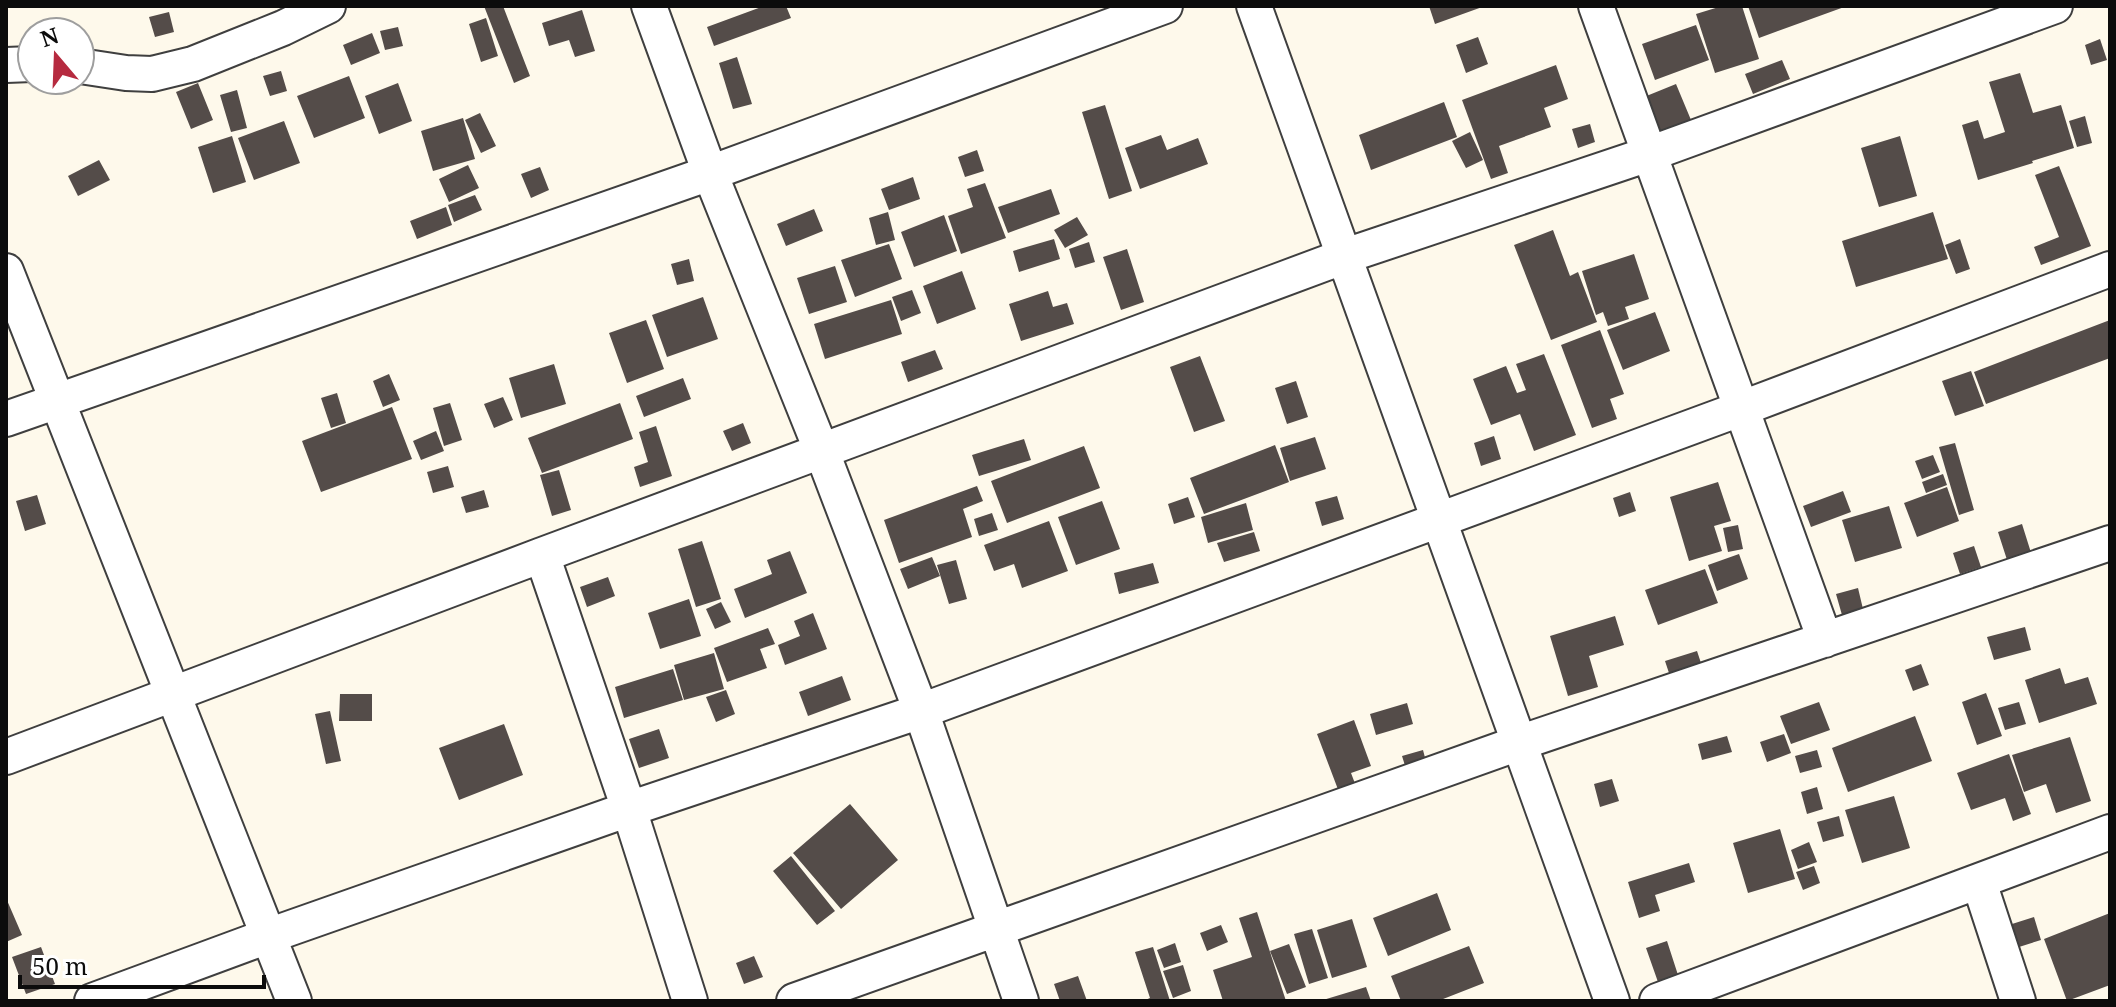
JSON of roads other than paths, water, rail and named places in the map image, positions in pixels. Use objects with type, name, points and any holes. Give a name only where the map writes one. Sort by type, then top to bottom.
[{"type":"street","points":[[96,68],[152,74],[193,64],[283,28],[328,6]]},
{"type":"street","points":[[649,6],[710,173],[822,452],[921,711],[1021,1001]]},
{"type":"street","points":[[6,419],[710,173],[1165,6]]},
{"type":"street","points":[[1254,6],[1612,1001]]},
{"type":"street","points":[[1596,6],[1825,640]]},
{"type":"street","points":[[6,757],[1345,256],[1649,154],[2055,6]]},
{"type":"street","points":[[92,1001],[629,809],[921,711],[2110,269]]},
{"type":"street","points":[[6,271],[294,1001]]},
{"type":"street","points":[[794,1001],[1519,743],[2110,543]]},
{"type":"street","points":[[542,555],[629,809],[690,1001]]},
{"type":"street","points":[[1657,1001],[2110,832]]},
{"type":"street","points":[[1979,882],[2018,1001]]}]
